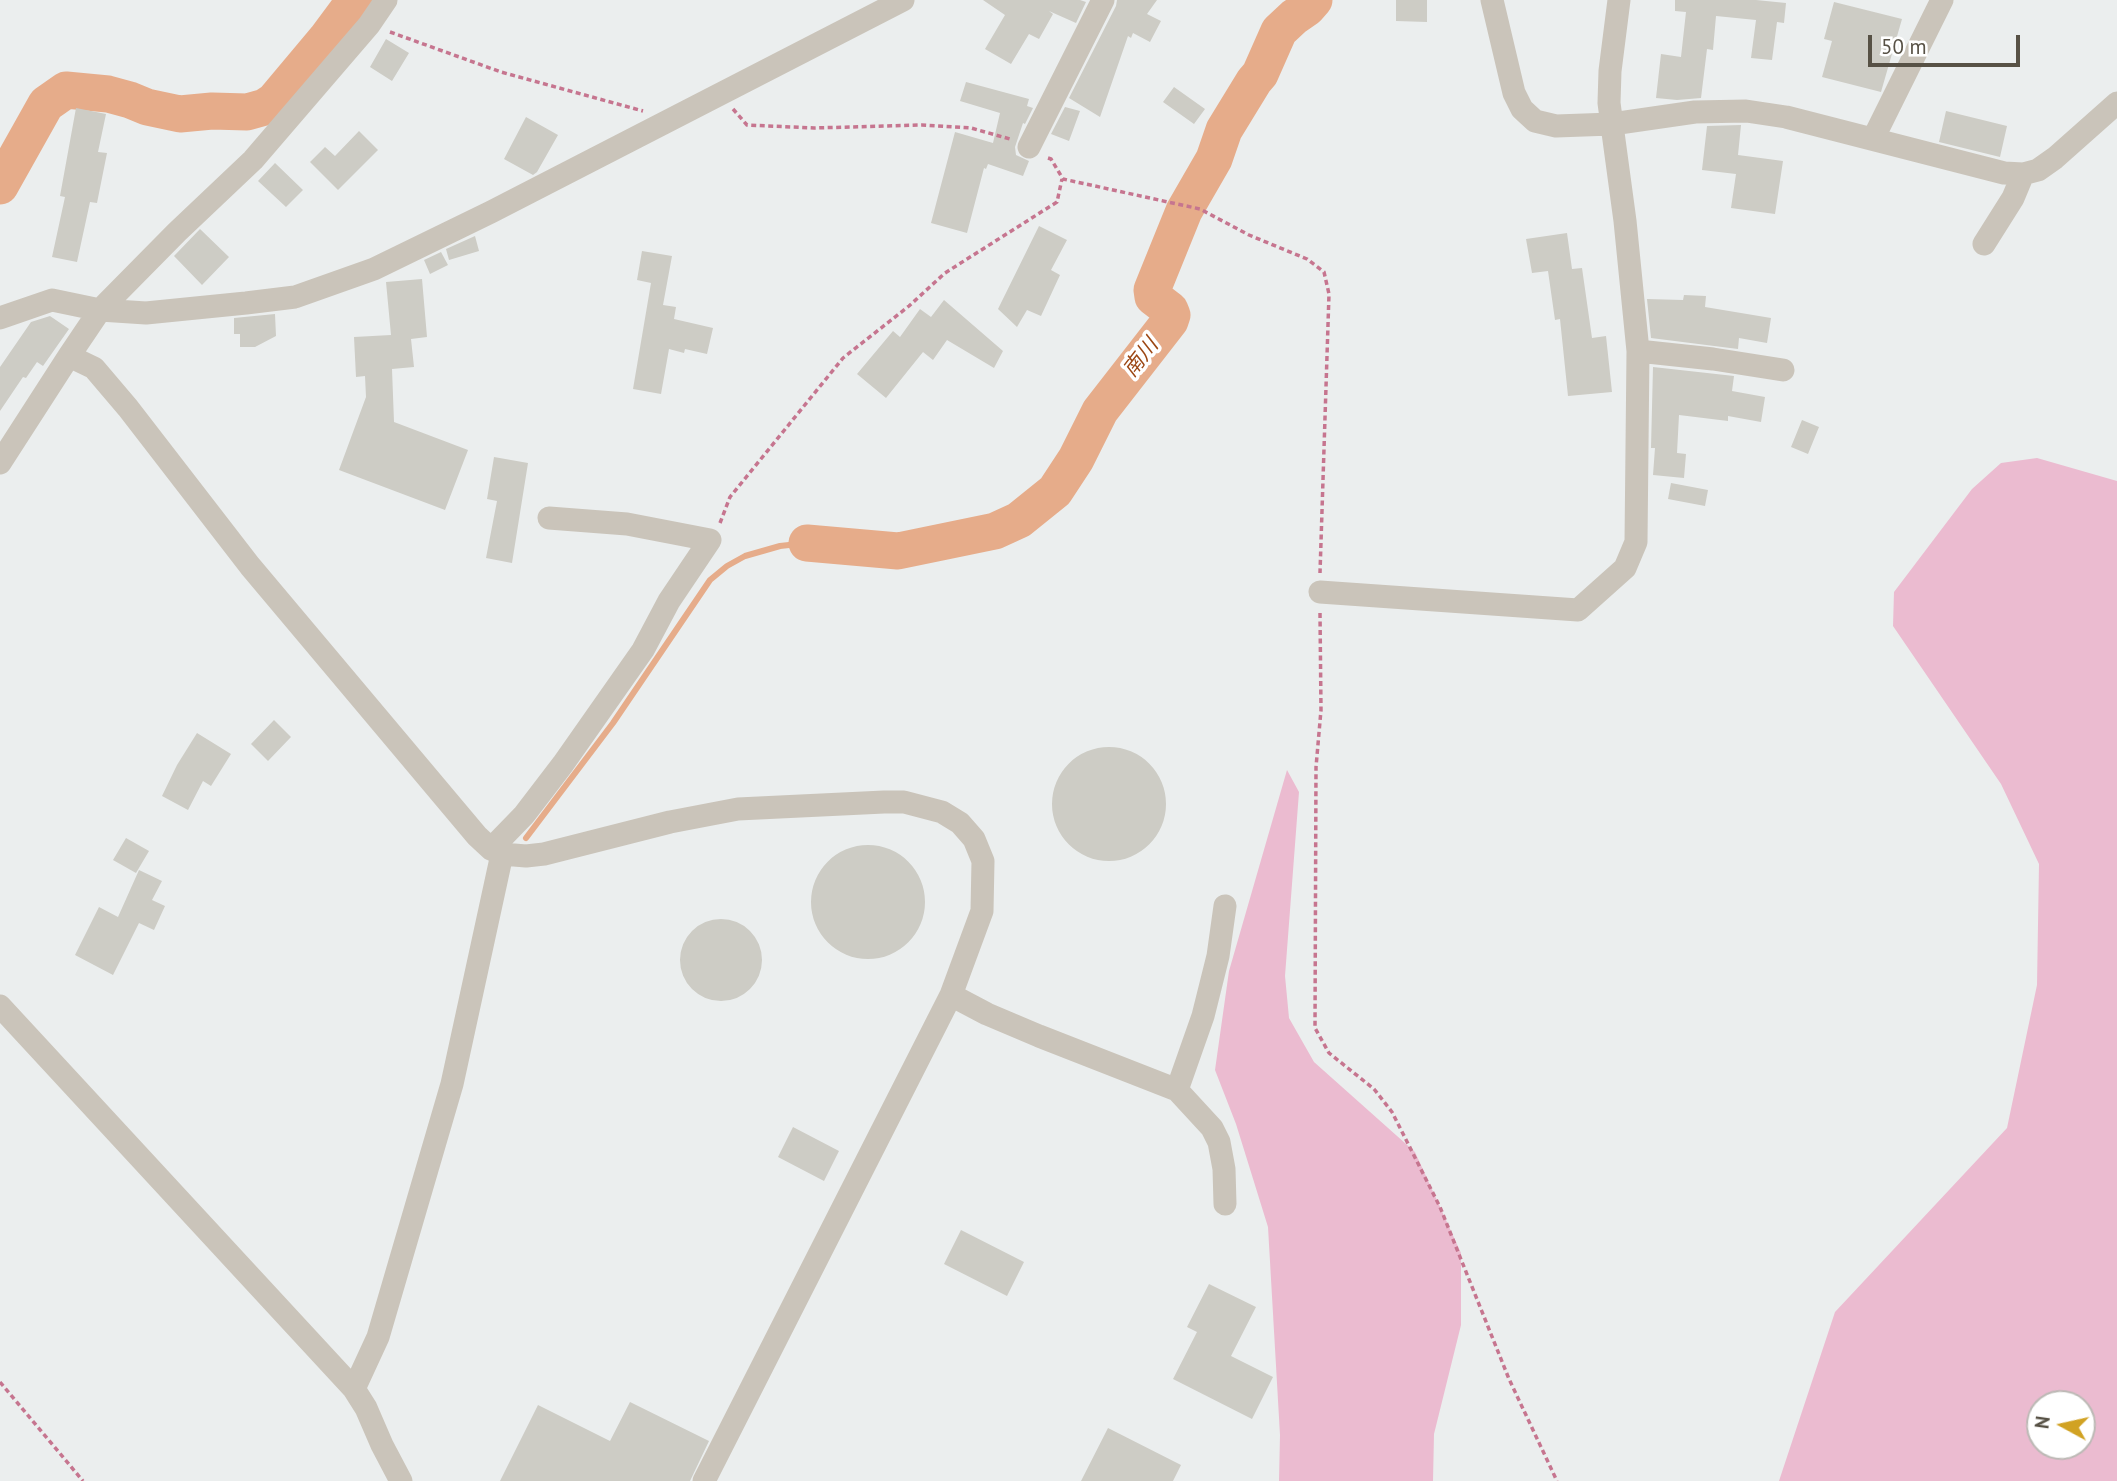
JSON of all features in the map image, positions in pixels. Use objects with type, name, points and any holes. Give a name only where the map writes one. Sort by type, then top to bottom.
[{"type":"street","points":[[0,463],[100,310],[253,160],[369,25],[386,0]]},
{"type":"street","points":[[0,318],[52,300],[100,310],[146,313],[295,297],[374,269],[903,0]]},
{"type":"street","points":[[1029,147],[1103,0]]},
{"type":"street","points":[[1492,0],[1514,93],[1522,109],[1535,121],[1556,126],[1612,124],[1695,112],[1746,111],[1786,117],[2004,173],[2023,174],[2038,170],[2056,158],[2117,103]]},
{"type":"street","points":[[1320,592],[1578,610],[1625,568],[1636,542],[1638,351],[1612,124],[1610,71],[1619,0]]},
{"type":"street","points":[[1873,139],[1942,0]]},
{"type":"street","points":[[1984,244],[2014,198],[2023,174]]},
{"type":"street","points":[[1638,351],[1783,370]]},
{"type":"street","points":[[68,356],[94,368],[250,566],[477,836],[496,852],[526,856],[544,854],[714,812],[738,809],[904,802],[942,812],[960,823],[974,839],[983,861],[982,911],[951,995],[704,1481]]},
{"type":"street","points":[[354,1389],[378,1337],[452,1084],[496,852],[563,764],[643,650],[669,601],[710,540],[627,524],[549,518]]},
{"type":"street","points":[[1177,1090],[1203,1016],[1218,956],[1225,906]]},
{"type":"street","points":[[951,995],[1018,1028],[1177,1090],[1212,1128],[1219,1142],[1224,1169],[1224,1204]]},
{"type":"street","points":[[0,1006],[354,1389],[401,1481]]},
{"type":"path","points":[[369,25],[501,72],[672,119]]},
{"type":"path","points":[[710,540],[724,517],[730,497],[843,358],[909,306],[944,273],[1057,202],[1063,179],[1051,159],[1009,138],[971,128],[922,125],[814,128],[747,125],[720,94]]},
{"type":"path","points":[[1063,179],[1200,209],[1249,235],[1307,259],[1324,272],[1329,294],[1320,592],[1321,710],[1316,767],[1315,1028],[1329,1053],[1374,1089],[1392,1112],[1440,1207],[1509,1379],[1557,1481]]},
{"type":"path","points":[[0,1382],[83,1481]]},
{"type":"shaded area","points":[[2037,458],[2117,481],[2117,1481],[1779,1481],[1835,1312],[2007,1128],[2037,985],[2039,864],[2001,784],[1893,626],[1894,592],[1972,489],[2001,463]]},
{"type":"shaded area","points":[[1287,770],[1299,792],[1285,976],[1289,1018],[1314,1062],[1415,1152],[1461,1253],[1461,1325],[1434,1434],[1433,1481],[1279,1481],[1280,1435],[1268,1227],[1236,1124],[1215,1070],[1229,971]]},
{"type":"building","points":[[983,0],[1086,2],[1076,23],[1049,11],[1053,14],[1039,39],[1029,34],[1011,64],[985,49],[1005,15]]},
{"type":"building","points":[[1117,0],[1157,0],[1147,14],[1161,21],[1150,42],[1133,33],[1131,38],[1128,36],[1100,117],[1069,98]]},
{"type":"building","points":[[1396,0],[1427,0],[1427,22],[1396,21]]},
{"type":"building","points":[[1675,0],[1756,0],[1786,3],[1784,23],[1777,22],[1772,60],[1751,58],[1756,20],[1716,16],[1713,50],[1707,49],[1701,98],[1656,98],[1661,54],[1681,57],[1686,12],[1675,11]]},
{"type":"building","points":[[1834,2],[1902,19],[1881,92],[1822,77],[1832,41],[1824,39]]},
{"type":"building","points":[[386,39],[409,53],[392,81],[370,67]]},
{"type":"building","points":[[966,82],[1029,99],[1027,106],[1033,108],[1025,124],[1023,123],[1015,147],[1016,155],[1029,161],[1023,176],[988,164],[986,169],[984,168],[967,233],[931,223],[955,132],[993,143],[1000,113],[960,101]]},
{"type":"building","points":[[1174,87],[1205,109],[1194,124],[1163,102]]},
{"type":"building","points":[[1065,107],[1080,111],[1069,141],[1051,134]]},
{"type":"building","points":[[76,108],[106,114],[98,152],[107,153],[97,203],[90,202],[77,262],[52,257],[65,197],[60,196]]},
{"type":"building","points":[[1946,111],[2007,126],[2000,157],[1939,142]]},
{"type":"building","points":[[526,117],[558,135],[533,175],[504,159]]},
{"type":"building","points":[[1741,125],[1738,155],[1783,161],[1775,214],[1731,208],[1736,174],[1702,170],[1707,126]]},
{"type":"building","points":[[359,131],[378,150],[338,190],[310,162],[325,147],[335,156]]},
{"type":"building","points":[[275,163],[303,190],[286,207],[258,181]]},
{"type":"building","points":[[1039,226],[1067,240],[1051,270],[1060,275],[1041,316],[1027,310],[1017,327],[998,309]]},
{"type":"building","points":[[200,229],[229,257],[202,285],[174,256]]},
{"type":"building","points":[[1567,233],[1572,269],[1582,268],[1592,338],[1606,336],[1612,392],[1568,396],[1560,319],[1555,320],[1548,271],[1532,273],[1526,239]]},
{"type":"building","points":[[475,236],[479,251],[449,260],[446,249]]},
{"type":"building","points":[[642,251],[672,256],[663,305],[676,307],[674,319],[713,328],[707,354],[669,349],[661,394],[633,389],[651,283],[637,280]]},
{"type":"building","points":[[441,252],[448,265],[430,274],[424,260]]},
{"type":"building","points":[[422,279],[427,337],[411,339],[414,367],[392,369],[394,422],[468,450],[445,510],[339,470],[366,397],[365,376],[356,377],[354,337],[391,335],[386,282]]},
{"type":"building","points":[[1684,295],[1706,296],[1705,307],[1771,318],[1767,343],[1739,338],[1738,349],[1651,338],[1647,299],[1683,300]]},
{"type":"building","points":[[944,300],[1003,351],[994,368],[947,340],[933,360],[923,352],[886,398],[857,374],[893,331],[900,337],[920,309],[931,317]]},
{"type":"building","points":[[275,314],[276,336],[255,347],[240,347],[240,334],[234,334],[234,318]]},
{"type":"building","points":[[50,316],[69,329],[43,366],[37,362],[26,378],[23,377],[0,411],[0,367],[31,322]]},
{"type":"building","points":[[1653,367],[1734,376],[1732,391],[1765,397],[1761,422],[1728,416],[1728,421],[1679,415],[1677,453],[1686,454],[1684,478],[1653,475]]},
{"type":"building","points":[[1802,420],[1819,427],[1808,454],[1791,447]]},
{"type":"building","points":[[494,457],[528,463],[512,563],[486,558],[497,501],[487,499]]},
{"type":"building","points":[[1671,483],[1708,490],[1705,506],[1668,499]]},
{"type":"building","points":[[274,720],[291,737],[268,761],[251,744]]},
{"type":"building","points":[[197,733],[231,754],[211,786],[203,781],[188,810],[162,796]]},
{"type":"building","points":[[1109,747],[1131,751],[1149,764],[1162,782],[1166,804],[1162,826],[1149,844],[1131,857],[1109,861],[1087,857],[1069,844],[1056,826],[1052,804],[1056,782],[1069,764],[1087,751]]},
{"type":"building","points":[[126,838],[149,851],[136,873],[113,860]]},
{"type":"building","points":[[868,845],[890,849],[908,862],[921,880],[925,902],[921,924],[908,942],[890,955],[868,959],[846,955],[828,942],[815,924],[811,902],[815,880],[828,862],[846,849]]},
{"type":"building","points":[[139,870],[162,881],[152,900],[165,906],[154,930],[139,923],[113,975],[75,955],[99,907],[118,917]]},
{"type":"building","points":[[721,919],[737,922],[750,931],[759,944],[762,960],[759,976],[750,989],[737,998],[721,1001],[705,998],[692,989],[683,976],[680,960],[683,944],[692,931],[705,922]]},
{"type":"building","points":[[793,1127],[839,1151],[824,1181],[778,1157]]},
{"type":"building","points":[[961,1230],[1024,1262],[1007,1296],[944,1264]]},
{"type":"building","points":[[1209,1284],[1256,1307],[1231,1356],[1273,1377],[1252,1419],[1173,1379],[1197,1332],[1187,1327]]},
{"type":"building","points":[[630,1402],[709,1441],[690,1481],[500,1481],[538,1405],[610,1441]]},
{"type":"building","points":[[1108,1428],[1181,1465],[1173,1481],[1081,1481]]},
{"type":"waterway","points":[[0,186],[46,104],[66,90],[108,94],[180,114],[247,112],[265,107],[274,101],[355,0]]},
{"type":"waterway","name":"南川","points":[[807,543],[898,551],[995,531],[1019,520],[1055,491],[1076,459],[1100,411],[1170,321],[1170,310],[1153,297],[1152,290],[1184,211],[1214,159],[1224,130],[1260,74],[1279,31],[1314,0]]},
{"type":"waterway","points":[[526,838],[613,723],[710,580],[745,556],[780,546],[807,543]]}]
